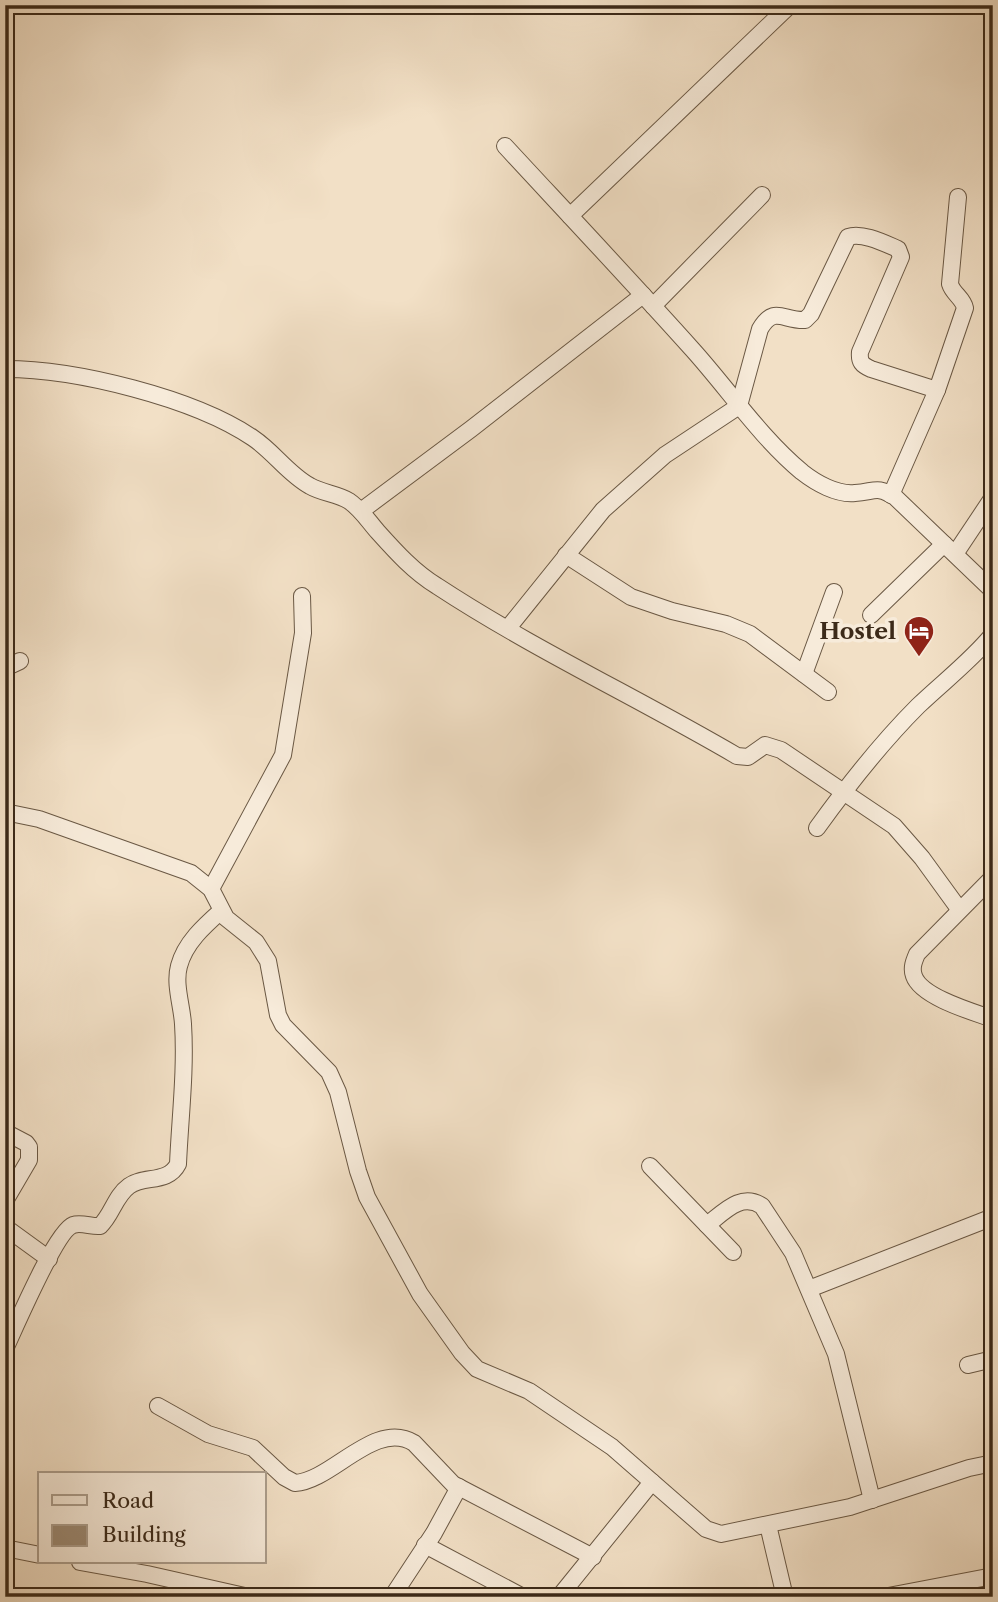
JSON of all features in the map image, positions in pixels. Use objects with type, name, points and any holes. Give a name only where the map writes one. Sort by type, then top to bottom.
[{"type":"street","points":[[570,216],[790,5]]},
{"type":"street","points":[[505,146],[694,352],[739,406],[803,472],[842,493],[856,494],[882,489],[993,591]]},
{"type":"street","points":[[361,511],[648,301],[762,195]]},
{"type":"street","points":[[891,495],[937,390],[965,308],[950,285],[958,197]]},
{"type":"street","points":[[508,628],[603,510],[665,454],[739,406],[760,329],[766,318],[773,314],[805,320],[811,314],[848,237],[854,235],[898,249],[901,257],[860,352],[859,359],[863,366],[937,390]]},
{"type":"street","points":[[5,369],[38,369],[74,375],[158,397],[210,415],[254,439],[310,487],[349,501],[400,556],[434,585],[737,756],[748,757],[769,744],[872,810],[910,842],[959,909]]},
{"type":"street","points":[[871,615],[950,549],[993,496]]},
{"type":"street","points":[[566,555],[631,597],[738,628],[828,692]]},
{"type":"street","points":[[804,674],[834,592]]},
{"type":"street","points":[[211,889],[283,755],[303,633],[302,596]]},
{"type":"street","points":[[817,828],[843,792],[911,713],[979,651],[993,634]]},
{"type":"street","points":[[5,812],[39,819],[151,858],[191,873],[211,889],[226,918],[256,942],[268,961],[278,1015],[283,1025],[329,1072],[338,1092],[367,1197],[420,1294],[462,1353],[486,1375],[529,1391],[612,1447],[713,1534],[850,1507],[993,1463]]},
{"type":"street","points":[[993,877],[917,954],[912,967],[919,985],[930,993],[993,1019]]},
{"type":"street","points":[[5,1349],[34,1284],[66,1230],[72,1225],[100,1226],[129,1186],[166,1176],[174,1171],[177,1164],[183,1070],[183,1025],[178,967],[200,930],[221,911]]},
{"type":"street","points":[[5,1132],[26,1143],[30,1154],[5,1201]]},
{"type":"street","points":[[650,1166],[733,1252]]},
{"type":"street","points":[[707,1225],[740,1201],[754,1201],[762,1206],[793,1253],[836,1354],[872,1500]]},
{"type":"street","points":[[808,1289],[993,1217]]},
{"type":"street","points":[[5,1227],[49,1259]]},
{"type":"street","points":[[968,1365],[993,1359]]},
{"type":"street","points":[[158,1406],[208,1434],[253,1448],[284,1477],[295,1483],[310,1479],[373,1443],[394,1437],[407,1439],[459,1487],[593,1557]]},
{"type":"street","points":[[559,1597],[653,1482]]},
{"type":"street","points":[[392,1597],[434,1533],[459,1487]]},
{"type":"street","points":[[768,1525],[785,1597]]},
{"type":"street","points":[[425,1545],[523,1597]]},
{"type":"street","points":[[5,1548],[38,1555]]},
{"type":"street","points":[[91,1564],[249,1597]]},
{"type":"street","points":[[883,1597],[993,1576]]},
{"type":"building","points":[[988,1396],[993,1396],[993,1424]]},
{"type":"place","name":"Hostel","points":[[919,658]]}]
